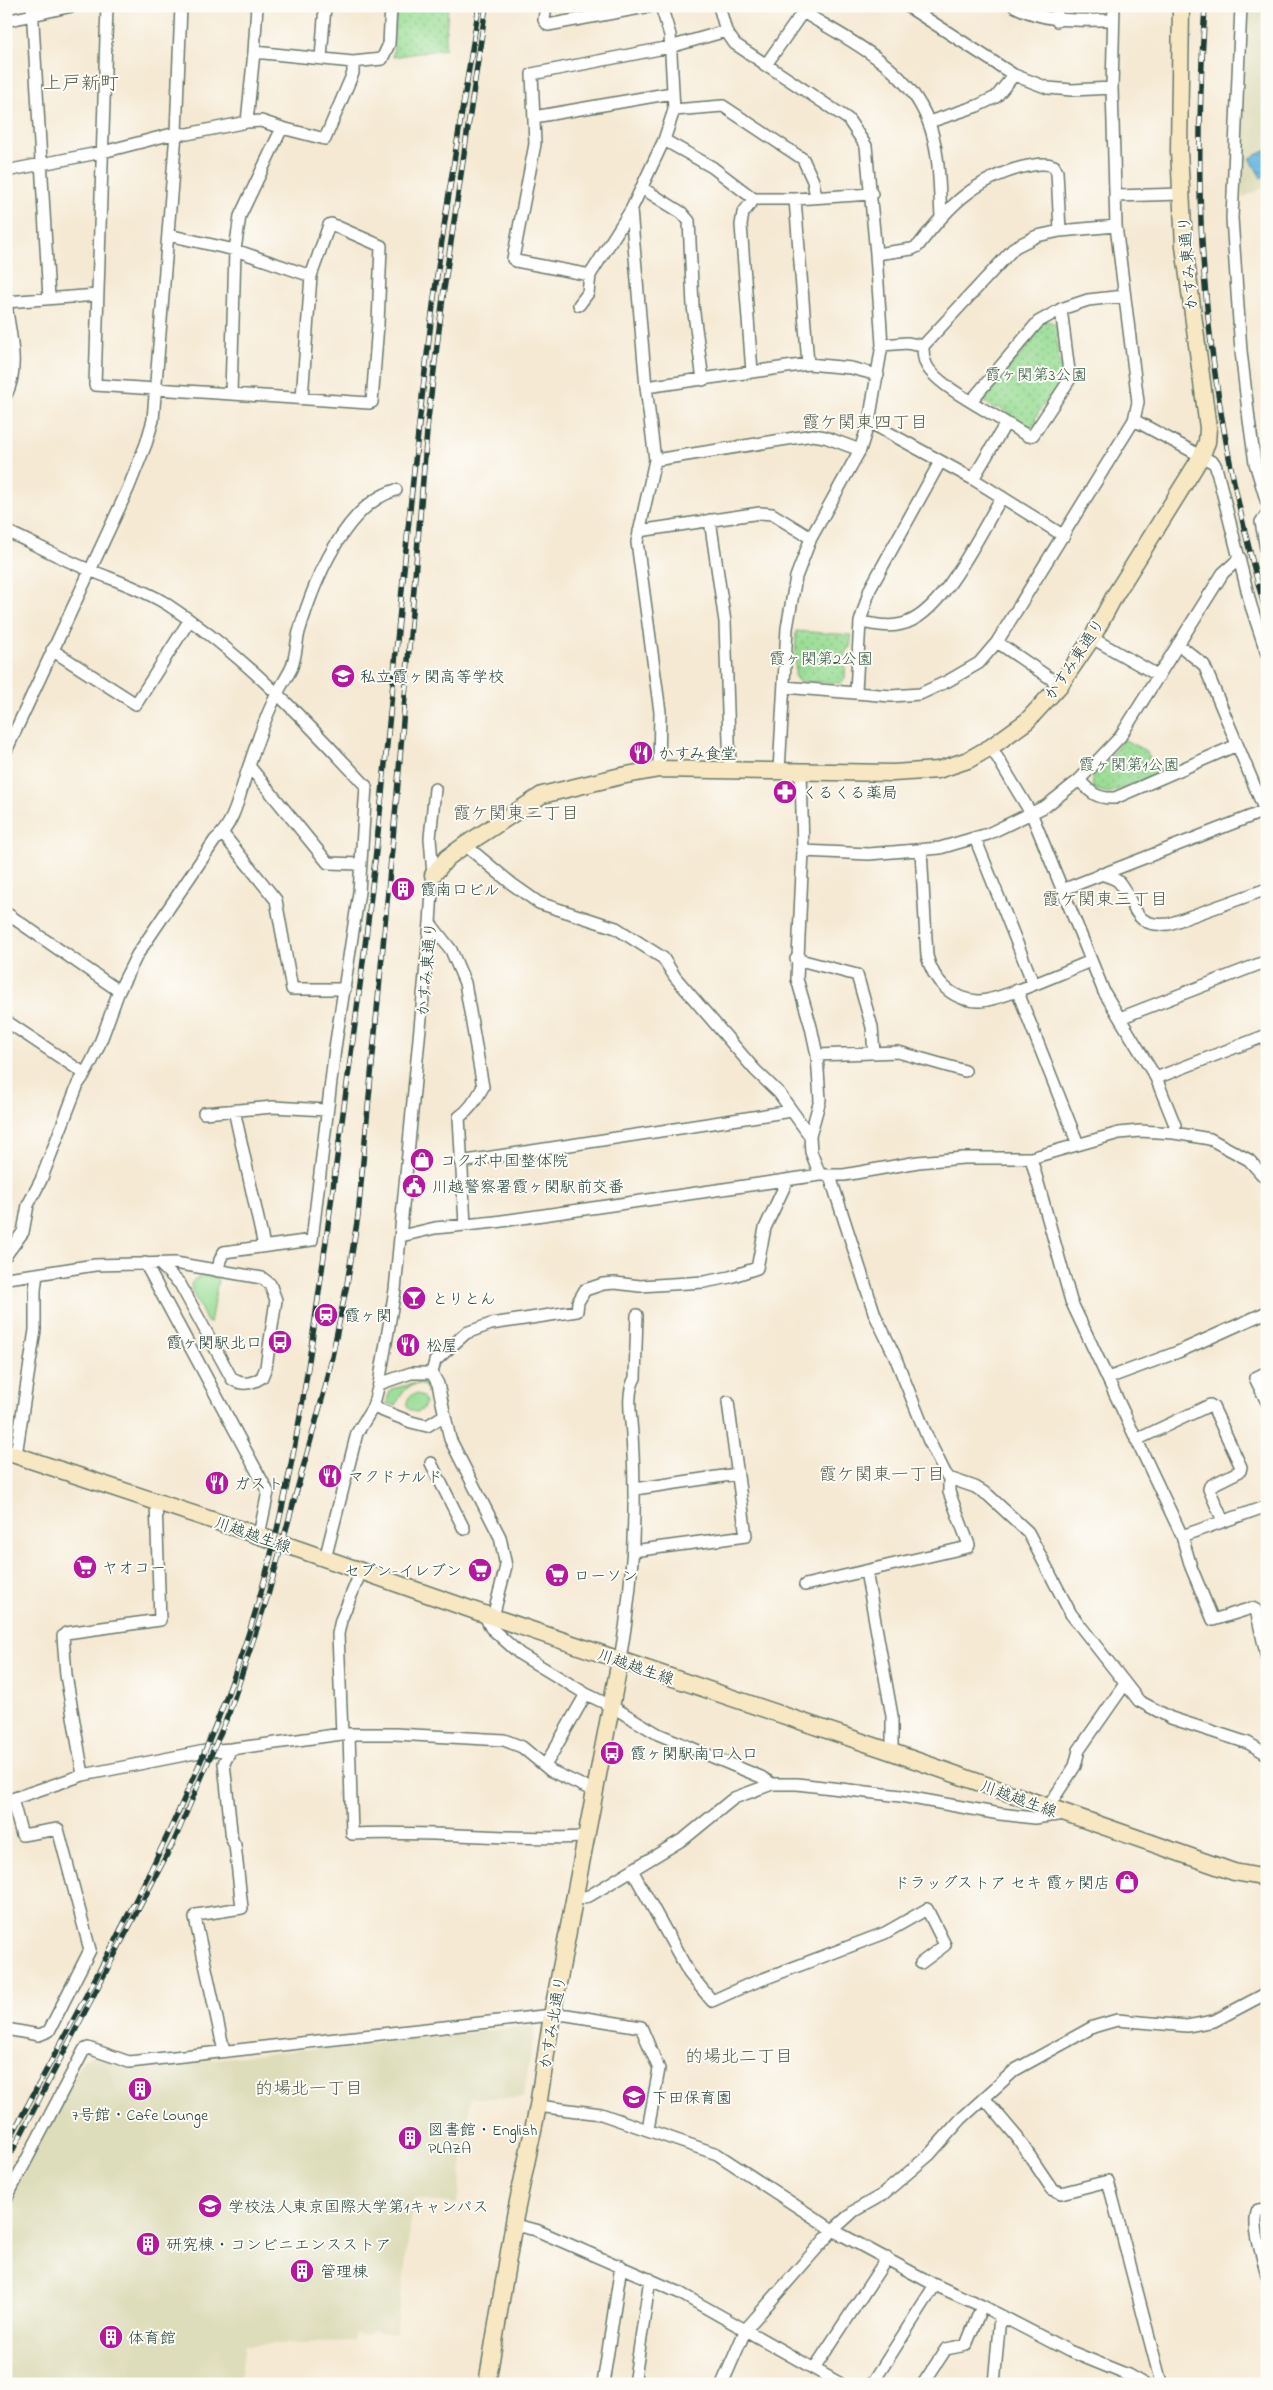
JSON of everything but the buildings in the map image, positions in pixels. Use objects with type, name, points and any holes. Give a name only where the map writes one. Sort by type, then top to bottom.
[{"type":"street","points":[[6,20],[31,11],[72,6]]},
{"type":"street","points":[[108,6],[95,385],[231,394],[372,402],[381,246],[331,224],[329,225],[311,276],[302,398]]},
{"type":"street","points":[[6,751],[91,570],[146,444],[153,420],[157,389],[176,133],[181,6]]},
{"type":"street","points":[[247,122],[257,6]]},
{"type":"street","points":[[321,58],[325,6]]},
{"type":"street","points":[[254,52],[353,62],[382,59],[389,44],[391,6]]},
{"type":"street","points":[[546,6],[544,20],[548,25],[651,6]]},
{"type":"street","points":[[579,306],[588,293],[590,275],[631,210],[642,188],[664,140],[674,110],[670,35],[661,6]]},
{"type":"street","points":[[719,6],[726,31],[735,44],[765,66],[848,118],[866,146],[872,194],[882,345],[878,375],[869,422],[860,450],[811,538],[796,577],[790,604],[779,771]]},
{"type":"street","points":[[907,6],[1014,75],[1048,88],[1072,90],[1112,88]]},
{"type":"street","points":[[1014,6],[1031,15],[1057,21],[1113,20]]},
{"type":"street","points":[[1057,21],[1058,6]]},
{"type":"street","points":[[784,687],[856,691],[892,696],[920,694],[948,681],[979,662],[998,642],[1134,420],[1138,402],[1116,226],[1112,88],[1114,6]]},
{"type":"street","name":"かすみ東通り","points":[[325,1559],[356,1433],[373,1407],[379,1384],[395,1290],[433,875],[447,858],[542,795],[659,769],[893,773],[938,770],[968,760],[991,747],[1027,721],[1060,685],[1092,638],[1115,595],[1201,457],[1207,442],[1208,428],[1191,313],[1181,194],[1179,151],[1181,6]]},
{"type":"street","points":[[1241,6],[1232,218],[1241,351],[1249,420],[1255,463],[1267,503]]},
{"type":"street","points":[[765,66],[805,9],[901,77],[920,103],[929,122],[935,151],[941,216]]},
{"type":"street","points":[[31,11],[48,298]]},
{"type":"street","points":[[590,275],[516,262],[513,259],[535,144],[532,74],[670,47],[726,31]]},
{"type":"street","points":[[6,171],[103,152],[176,133],[186,134],[247,122],[261,121],[325,139],[353,73],[353,62]]},
{"type":"street","points":[[929,122],[977,106],[996,97],[1014,75]]},
{"type":"street","points":[[534,117],[672,94]]},
{"type":"street","points":[[674,110],[723,106],[803,159],[813,181],[816,197]]},
{"type":"street","points":[[231,394],[235,250],[240,216],[282,128]]},
{"type":"street","points":[[664,140],[712,167],[754,199],[795,200],[872,194]]},
{"type":"street","points":[[876,254],[912,250],[918,246],[941,216],[980,183],[1014,170],[1048,164],[1054,166],[1056,172],[1060,232]]},
{"type":"street","points":[[642,188],[682,213],[688,221],[694,306],[703,380]]},
{"type":"street","points":[[1116,196],[1181,194]]},
{"type":"street","points":[[752,372],[741,225],[743,213],[754,199]]},
{"type":"street","points":[[795,200],[808,364]]},
{"type":"street","points":[[631,210],[646,387],[655,460],[637,542],[660,712],[659,769]]},
{"type":"street","points":[[1061,309],[1070,366],[1070,379],[1066,388],[1033,435],[1028,436],[944,384],[932,374],[923,358],[923,346],[1014,247],[1037,236],[1116,226]]},
{"type":"street","points":[[168,235],[235,250],[311,276]]},
{"type":"street","points":[[6,394],[12,384],[13,364],[6,304],[48,298],[98,296]]},
{"type":"street","points":[[972,400],[1038,322],[1061,309],[1088,300],[1124,296]]},
{"type":"street","points":[[882,345],[907,343],[923,346]]},
{"type":"street","points":[[646,387],[808,364],[851,368],[878,375]]},
{"type":"street","points":[[1134,420],[1216,467],[1251,606],[1267,654]]},
{"type":"street","points":[[869,422],[972,479],[1064,536]]},
{"type":"street","points":[[972,479],[1006,423]]},
{"type":"street","points":[[655,460],[813,435],[860,450]]},
{"type":"street","points":[[856,691],[860,622],[870,589],[940,462]]},
{"type":"street","points":[[6,1255],[23,1232],[28,1205],[51,1155],[78,1084],[86,1074],[110,1018],[119,991],[137,956],[215,840],[223,834],[235,808],[277,693],[292,667],[299,632],[313,591],[337,542],[357,514],[387,493],[396,490]]},
{"type":"street","points":[[860,622],[885,626],[902,624],[921,616],[944,594],[1002,497]]},
{"type":"street","points":[[639,531],[760,513],[772,514],[811,538]]},
{"type":"street","points":[[1267,514],[1261,522],[1267,554]]},
{"type":"street","points":[[710,520],[718,558],[726,622],[730,770]]},
{"type":"street","points":[[6,530],[91,570],[126,582],[165,604],[189,621],[246,664],[303,718],[366,786],[359,892],[326,1110],[312,1240],[224,1252],[218,1271]]},
{"type":"street","points":[[803,851],[869,854],[940,848],[975,838],[1032,814],[1046,806],[1079,780],[1120,737],[1223,573],[1240,558]]},
{"type":"street","points":[[52,650],[136,704],[189,621]]},
{"type":"street","points":[[1092,638],[1158,676]]},
{"type":"street","points":[[998,642],[1060,685]]},
{"type":"street","points":[[1062,890],[1266,811],[1204,665],[1178,644]]},
{"type":"street","points":[[1079,780],[1091,794],[1098,798],[1115,798],[1237,745]]},
{"type":"street","points":[[991,747],[1032,814],[1104,992],[1156,1078],[1175,1125],[1174,1133]]},
{"type":"street","points":[[249,766],[328,863],[361,864]]},
{"type":"street","points":[[802,772],[803,851],[796,959],[797,979],[812,1027],[820,1100],[810,1136],[811,1152],[825,1176],[875,1315],[894,1354],[928,1439],[944,1473],[949,1478],[976,1487],[988,1495],[1028,1532],[1071,1614],[1139,1701],[1171,1718],[1248,1743],[1267,1754]]},
{"type":"street","points":[[433,875],[430,838],[435,789]]},
{"type":"street","points":[[223,834],[276,900],[292,988],[344,989]]},
{"type":"street","points":[[975,838],[1033,983]]},
{"type":"street","points":[[465,845],[512,884],[539,903],[616,928],[663,958],[676,977],[755,1070],[779,1093],[810,1136]]},
{"type":"street","points":[[921,850],[927,956],[931,972],[936,980],[956,994],[979,1001],[1017,990],[1091,961]]},
{"type":"street","points":[[1101,874],[1118,881],[1137,916],[1155,926],[1169,924],[1267,889]]},
{"type":"street","points":[[6,913],[119,991]]},
{"type":"street","points":[[430,923],[451,950],[462,975],[483,1087],[477,1100],[466,1113],[459,1117],[460,1162],[465,1224]]},
{"type":"street","points":[[796,959],[857,975],[872,1027],[874,1053]]},
{"type":"street","points":[[1120,1018],[1267,961]]},
{"type":"street","points":[[1017,990],[1078,1144]]},
{"type":"street","points":[[6,1021],[86,1074]]},
{"type":"street","points":[[1156,1078],[1267,1035]]},
{"type":"street","points":[[816,1055],[898,1052],[965,1071]]},
{"type":"street","points":[[204,1113],[273,1107],[326,1110]]},
{"type":"street","points":[[234,1110],[264,1246]]},
{"type":"street","points":[[460,1162],[791,1111]]},
{"type":"street","points":[[401,1236],[435,1228],[918,1162],[963,1158],[1031,1158],[1118,1133],[1174,1133],[1210,1139],[1225,1145],[1249,1160],[1267,1180]]},
{"type":"street","points":[[1031,1158],[1071,1300],[1182,1536],[1191,1567],[1212,1620],[1252,1608],[1256,1610],[1267,1658]]},
{"type":"street","points":[[772,1784],[761,1777],[658,1734],[611,1706],[586,1694],[520,1654],[491,1628],[488,1616],[506,1566],[500,1537],[450,1439],[438,1384],[432,1373],[435,1361],[466,1333],[491,1324],[577,1311],[580,1296],[592,1287],[615,1283],[640,1286],[704,1282],[730,1277],[756,1268],[766,1228],[787,1180]]},
{"type":"street","points":[[6,1278],[95,1265],[145,1263],[159,1263],[175,1263],[262,1278],[270,1284],[276,1300],[266,1367],[262,1377],[245,1384],[239,1383],[228,1373],[180,1284],[159,1263]]},
{"type":"street","points":[[145,1263],[268,1492],[259,1535]]},
{"type":"street","points":[[11,1453],[35,1330],[37,1274]]},
{"type":"street","points":[[1108,1378],[1178,1352],[1267,1312]]},
{"type":"street","points":[[620,1660],[628,1616],[632,1551],[635,1489],[630,1407],[632,1384],[636,1378],[637,1315]]},
{"type":"street","points":[[379,1384],[410,1372],[432,1373]]},
{"type":"street","points":[[1267,1372],[1254,1378],[1267,1402]]},
{"type":"street","points":[[632,1551],[746,1536],[728,1402]]},
{"type":"street","points":[[1136,1440],[1210,1405],[1213,1407],[1241,1467],[1240,1471],[1210,1486],[1209,1489],[1223,1521]]},
{"type":"street","points":[[373,1407],[411,1422],[427,1426],[445,1415]]},
{"type":"street","name":"川越越生線","points":[[11,1453],[259,1535],[488,1616],[892,1752],[1234,1872],[1267,1878]]},
{"type":"street","points":[[431,1463],[464,1529]]},
{"type":"street","points":[[635,1489],[737,1474]]},
{"type":"street","points":[[806,1585],[968,1548],[949,1492],[949,1478]]},
{"type":"street","points":[[83,1776],[66,1675],[63,1636],[66,1633],[160,1620],[156,1502]]},
{"type":"street","points":[[1182,1536],[1267,1506]]},
{"type":"street","points":[[866,1570],[892,1716],[892,1752]]},
{"type":"street","points":[[361,1571],[341,1620],[338,1634],[352,1834],[394,1832],[558,1839],[586,1838]]},
{"type":"street","name":"かすみ北通り","points":[[487,2384],[514,2225],[538,2106],[552,2015],[620,1660]]},
{"type":"street","points":[[1048,1807],[1075,1766],[1079,1750],[1125,1684]]},
{"type":"street","points":[[545,1766],[586,1694]]},
{"type":"street","points":[[6,2029],[39,2035],[50,2031],[90,1950],[58,1829],[22,1834],[9,1800],[83,1776],[206,1751],[345,1734],[504,1740],[522,1747],[551,1771],[594,1791]]},
{"type":"street","points":[[224,2051],[195,1918],[196,1915],[205,1913],[242,1908],[235,1845],[232,1840],[224,1763],[231,1749]]},
{"type":"street","points":[[574,1899],[589,1896],[685,1838],[734,1798],[772,1784],[797,1784],[901,1796],[1034,1818],[1065,1814]]},
{"type":"street","points":[[632,1870],[689,1973],[712,2002],[745,1986],[885,1933],[927,1909],[946,1945],[921,1963]]},
{"type":"street","points":[[722,2384],[746,2329],[833,2230],[854,2211],[882,2195],[929,2155],[961,2119],[1015,2070],[1093,2027],[1117,2020],[1187,2026],[1214,2021],[1267,1993]]},
{"type":"street","points":[[6,2199],[84,2050],[88,2048],[129,2062],[552,2015],[567,2015],[641,2027],[659,2069],[648,2129]]},
{"type":"street","points":[[985,2099],[1017,2137],[1052,2189],[1060,2194],[1108,2181],[1160,2384]]},
{"type":"street","points":[[538,2106],[601,2114],[717,2154],[833,2230],[935,2285],[982,2306],[1069,2351],[1128,2375],[1138,2383]]},
{"type":"street","points":[[1267,2209],[1258,2210],[1256,2214],[1257,2234],[1267,2275]]},
{"type":"street","points":[[514,2225],[536,2230],[650,2279],[746,2329],[841,2384]]},
{"type":"street","points":[[814,2369],[887,2258]]},
{"type":"street","points":[[603,2384],[621,2266]]},
{"type":"street","points":[[634,2384],[650,2279]]},
{"type":"street","points":[[872,2384],[935,2285]]},
{"type":"street","points":[[923,2384],[946,2349],[966,2345],[982,2306]]},
{"type":"street","points":[[994,2384],[1000,2316]]},
{"type":"shaded area","points":[[1249,6],[1267,6],[1267,186],[1242,198],[1240,126]]},
{"type":"shaded area","name":"学校法人東京国際大学第1キャンパス","points":[[530,2026],[535,2030],[523,2098],[471,2098],[457,2204],[414,2198],[396,2334],[372,2331],[368,2335],[354,2334],[354,2341],[245,2345],[239,2384],[6,2384],[6,2207],[84,2059],[93,2056],[130,2068]]},
{"type":"green space","points":[[396,6],[448,6],[445,49],[393,57]]},
{"type":"green space","name":"霞ヶ関第3公園","points":[[1045,321],[1056,325],[1060,335],[1056,338],[1059,363],[1064,364],[1063,379],[1055,396],[1049,396],[1035,418],[1038,423],[1028,430],[1019,425],[1019,421],[999,407],[994,409],[984,401],[984,394],[992,382],[997,383],[1035,338],[1034,333]]},
{"type":"green space","name":"霞ヶ関第2公園","points":[[796,631],[852,635],[850,647],[846,651],[845,679],[840,683],[798,681],[795,677]]},
{"type":"green space","name":"霞ヶ関第1公園","points":[[1123,739],[1146,751],[1161,773],[1109,793],[1093,789],[1092,776],[1105,764]]},
{"type":"green space","points":[[204,1275],[217,1278],[218,1280],[210,1323],[207,1322],[192,1291],[191,1284],[195,1279]]},
{"type":"green space","points":[[422,1382],[430,1388],[435,1396],[436,1405],[433,1414],[431,1413],[432,1396],[423,1385],[416,1384],[409,1387],[402,1394],[396,1406],[386,1403],[391,1389]]},
{"type":"green space","points":[[416,1394],[422,1397],[425,1403],[422,1409],[416,1412],[410,1409],[407,1403],[410,1397]]},
{"type":"water","points":[[1267,150],[1267,175],[1261,178],[1250,158]]},
{"type":"railway","points":[[6,2146],[110,1951],[175,1819],[205,1751],[232,1683],[255,1613],[286,1491],[298,1430],[317,1307],[370,908],[413,480],[433,304],[479,6]]},
{"type":"railway","points":[[6,2163],[175,1839],[229,1713],[268,1595],[327,1381],[347,1284],[358,1216],[397,794],[428,419],[444,289],[486,6]]},
{"type":"railway","points":[[1205,6],[1202,52],[1200,191],[1206,299],[1212,353],[1229,459],[1240,512],[1267,616]]},
{"type":"place","name":"私立霞ヶ関高等学校","points":[[343,676]]},
{"type":"place","name":"かすみ食堂","points":[[641,753]]},
{"type":"place","name":"くるくる薬局","points":[[785,792]]},
{"type":"place","name":"霞南口ビル","points":[[403,889]]},
{"type":"place","name":"コクボ中国整体院","points":[[422,1160]]},
{"type":"place","name":"川越警察署霞ヶ関駅前交番","points":[[414,1186]]},
{"type":"place","name":"とりとん","points":[[414,1298]]},
{"type":"place","name":"霞ヶ関","points":[[326,1315]]},
{"type":"place","name":"霞ヶ関駅北口","points":[[280,1342]]},
{"type":"place","name":"松屋","points":[[408,1345]]},
{"type":"place","name":"マクドナルド","points":[[330,1476]]},
{"type":"place","name":"ガスト","points":[[217,1483]]},
{"type":"place","name":"ヤオコー","points":[[85,1567]]},
{"type":"place","name":"セブン-イレブン","points":[[480,1570]]},
{"type":"place","name":"ローソン","points":[[557,1575]]},
{"type":"place","name":"霞ヶ関駅南口入口","points":[[612,1753]]},
{"type":"place","name":"ドラッグストア セキ 霞ヶ関店","points":[[1127,1882]]},
{"type":"place","name":"7号館・Cafe Lounge","points":[[140,2089]]},
{"type":"place","name":"下田保育園","points":[[634,2097]]},
{"type":"place","name":"図書館・English PLAZA","points":[[410,2138]]},
{"type":"place","name":"学校法人東京国際大学第1キャンパス","points":[[210,2206]]},
{"type":"place","name":"研究棟・コンビニエンスストア","points":[[148,2244]]},
{"type":"place","name":"管理棟","points":[[302,2271]]},
{"type":"place","name":"体育館","points":[[111,2337]]},
{"type":"district","name":"上戸新町","points":[[81,82]]},
{"type":"district","name":"霞ケ関東四丁目","points":[[865,422]]},
{"type":"district","name":"霞ケ関東二丁目","points":[[516,813]]},
{"type":"district","name":"霞ケ関東三丁目","points":[[1105,899]]},
{"type":"district","name":"霞ケ関東一丁目","points":[[882,1474]]},
{"type":"district","name":"的場北二丁目","points":[[739,2056]]},
{"type":"district","name":"的場北一丁目","points":[[309,2088]]}]
